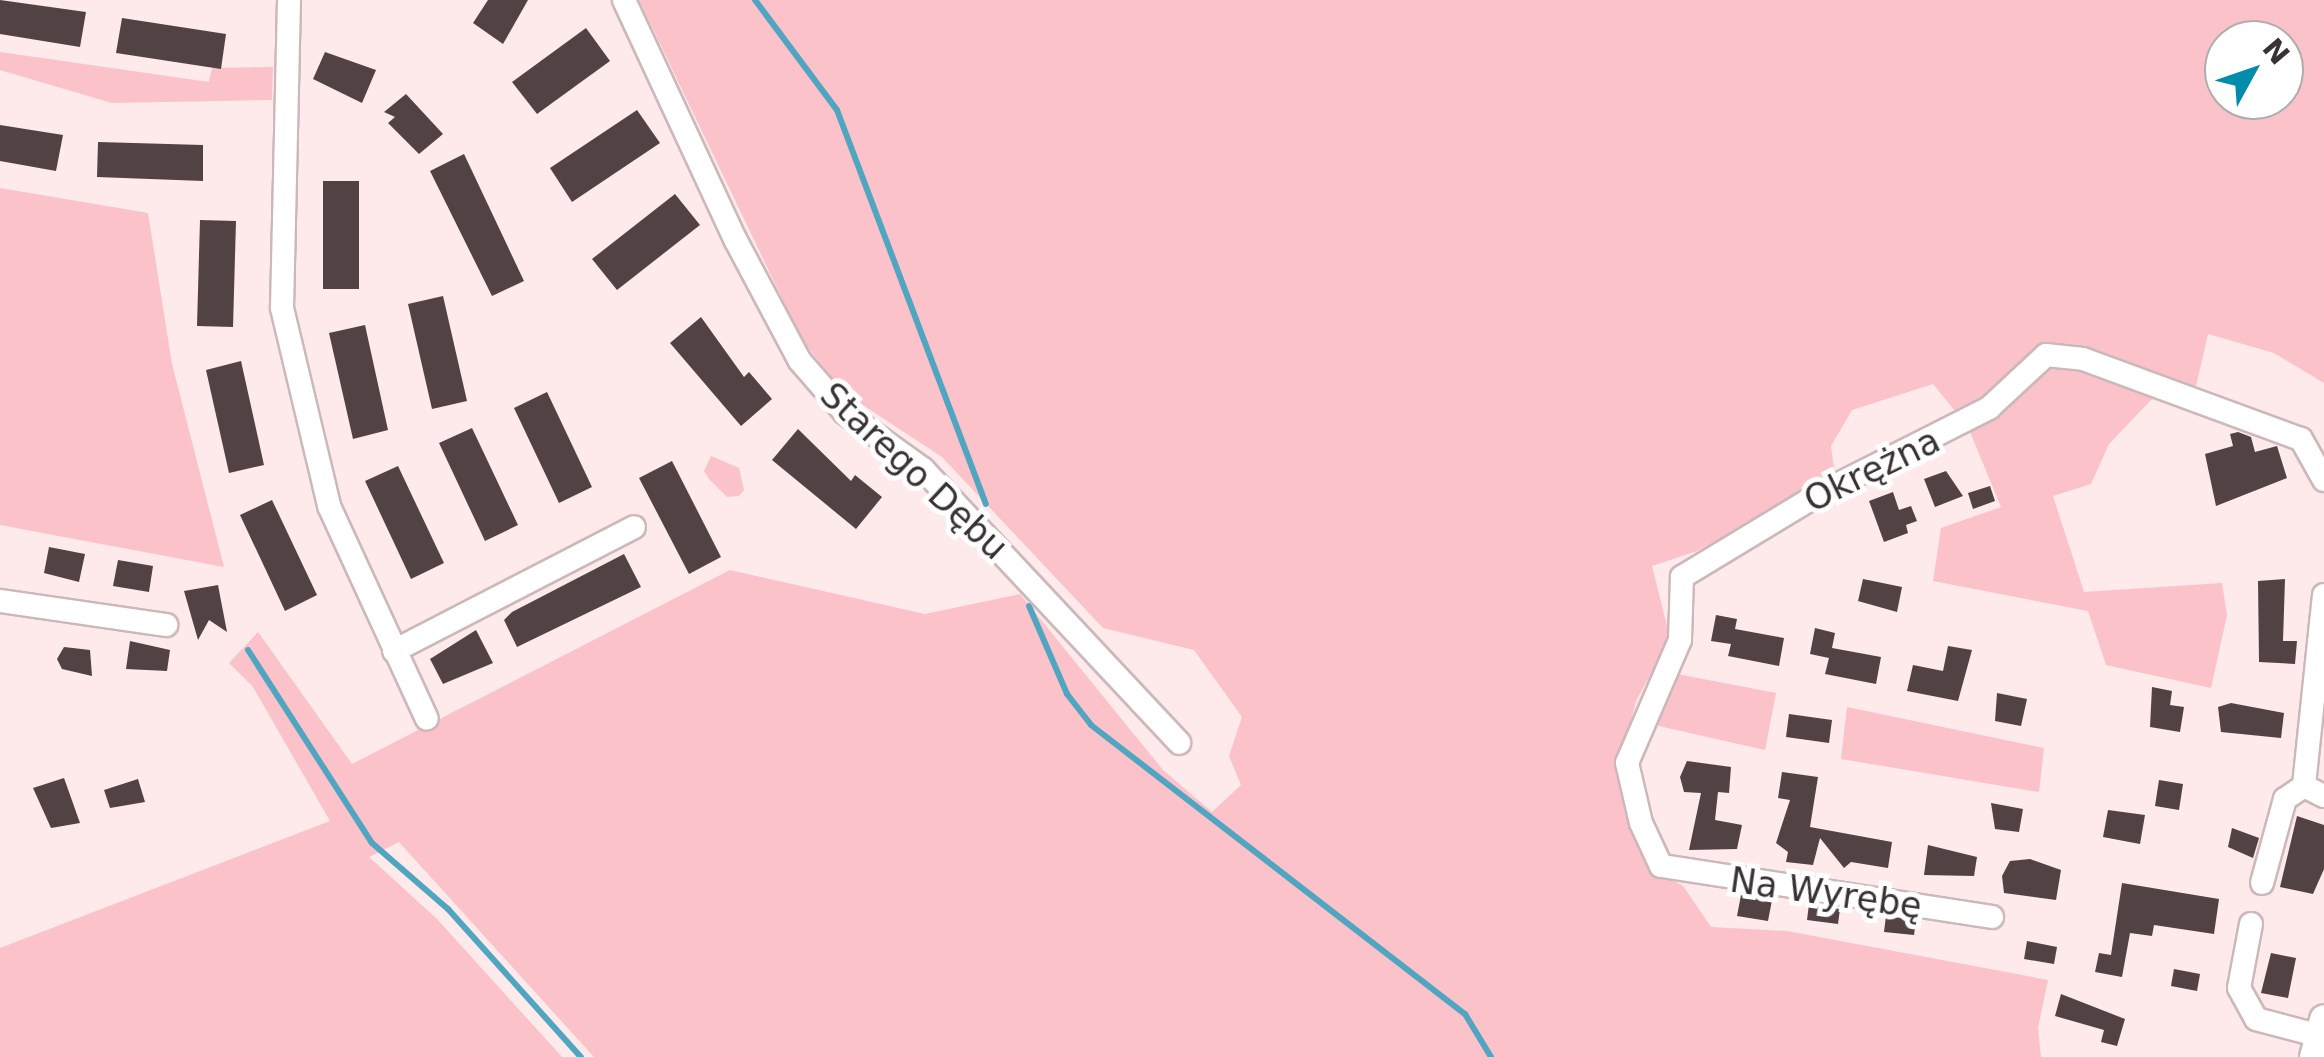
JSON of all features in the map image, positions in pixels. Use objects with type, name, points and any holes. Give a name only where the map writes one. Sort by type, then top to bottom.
[{"type":"street","points":[[289,0],[282,308],[329,506],[427,719]]},
{"type":"street","name":"Starego Dębu","points":[[624,0],[800,361],[846,413],[922,469],[1179,743]]},
{"type":"street","name":"Okrężna","points":[[1661,866],[1641,823],[1627,763],[1680,640],[1682,576],[1805,502],[1989,408],[2046,355],[2083,359],[2301,439],[2324,480]]},
{"type":"street","points":[[394,651],[634,526]]},
{"type":"street","points":[[2262,883],[2285,799],[2314,791],[2324,595]]},
{"type":"street","points":[[0,601],[166,625]]},
{"type":"street","name":"Na Wyrębę","points":[[1661,866],[1992,917]]},
{"type":"street","points":[[2251,924],[2239,988],[2256,1019],[2319,1037]]},
{"type":"shaded area","points":[[639,0],[2324,0],[2324,383],[2274,353],[2208,334],[2196,386],[2151,400],[2109,444],[2091,484],[2053,496],[2084,592],[2222,583],[2227,615],[2211,688],[2106,665],[2088,611],[1933,581],[1941,528],[2001,507],[1968,427],[1933,384],[1852,410],[1831,446],[1835,477],[1697,551],[1652,566],[1670,638],[1636,701],[1619,767],[1650,868],[1683,886],[1711,927],[1787,931],[2048,980],[2038,1028],[2041,1057],[594,1057],[399,842],[369,857],[437,919],[562,1057],[0,1057],[0,948],[330,821],[253,687],[229,663],[258,632],[352,764],[730,570],[925,614],[1020,594],[1163,770],[1212,812],[1241,785],[1229,756],[1242,717],[1194,650],[1103,628],[942,457],[843,392],[802,340]]},
{"type":"shaded area","points":[[0,52],[209,82],[212,68],[273,67],[272,100],[112,103],[0,70]]},
{"type":"shaded area","points":[[0,188],[148,213],[172,364],[224,567],[0,525]]},
{"type":"shaded area","points":[[711,456],[739,468],[744,490],[739,496],[727,497],[709,479],[704,471]]},
{"type":"shaded area","points":[[1672,673],[1776,693],[1765,750],[1659,726],[1654,721]]},
{"type":"shaded area","points":[[1847,707],[2044,748],[2039,792],[1841,759]]},
{"type":"building","points":[[0,0],[86,12],[80,47],[0,34]]},
{"type":"building","points":[[488,0],[528,0],[503,44],[473,23]]},
{"type":"building","points":[[122,18],[226,34],[221,69],[116,53]]},
{"type":"building","points":[[586,28],[610,61],[537,114],[512,82]]},
{"type":"building","points":[[325,52],[376,70],[362,103],[313,79]]},
{"type":"building","points":[[406,94],[443,134],[419,154],[388,123],[395,117],[384,112]]},
{"type":"building","points":[[637,110],[660,143],[572,202],[550,168]]},
{"type":"building","points":[[0,125],[63,135],[56,171],[0,161]]},
{"type":"building","points":[[98,142],[203,145],[203,181],[97,177]]},
{"type":"building","points":[[464,154],[524,281],[492,296],[430,171]]},
{"type":"building","points":[[323,181],[359,181],[359,289],[323,289]]},
{"type":"building","points":[[675,194],[700,225],[617,290],[592,259]]},
{"type":"building","points":[[200,220],[236,221],[233,327],[197,326]]},
{"type":"building","points":[[443,296],[467,401],[432,409],[408,304]]},
{"type":"building","points":[[701,317],[744,377],[749,372],[772,399],[741,426],[670,343]]},
{"type":"building","points":[[365,325],[388,430],[353,439],[329,333]]},
{"type":"building","points":[[241,361],[264,465],[229,473],[206,370]]},
{"type":"building","points":[[547,392],[592,487],[559,503],[514,408]]},
{"type":"building","points":[[472,428],[518,525],[485,541],[439,443]]},
{"type":"building","points":[[798,429],[851,481],[855,475],[882,497],[856,529],[772,460]]},
{"type":"building","points":[[2238,432],[2251,437],[2255,452],[2277,446],[2287,478],[2216,506],[2205,454],[2233,446],[2230,434]]},
{"type":"building","points":[[672,461],[721,557],[689,574],[639,478]]},
{"type":"building","points":[[398,466],[444,563],[411,579],[365,481]]},
{"type":"building","points":[[1946,471],[1963,496],[1935,507],[1924,479]]},
{"type":"building","points":[[1990,486],[1995,501],[1973,509],[1968,493]]},
{"type":"building","points":[[1893,492],[1899,510],[1911,506],[1917,521],[1906,525],[1908,533],[1884,542],[1869,501]]},
{"type":"building","points":[[272,500],[317,595],[285,611],[240,515]]},
{"type":"building","points":[[49,547],[85,554],[79,582],[44,573]]},
{"type":"building","points":[[624,554],[641,587],[517,647],[504,620],[512,612]]},
{"type":"building","points":[[118,560],[153,566],[149,592],[113,586]]},
{"type":"building","points":[[1863,579],[1902,587],[1897,612],[1858,601]]},
{"type":"building","points":[[2285,579],[2283,641],[2297,641],[2295,664],[2259,662],[2258,581]]},
{"type":"building","points":[[218,585],[227,632],[209,620],[198,640],[184,591]]},
{"type":"building","points":[[1716,615],[1737,619],[1735,629],[1784,638],[1779,666],[1728,656],[1731,644],[1711,641]]},
{"type":"building","points":[[1815,628],[1835,633],[1832,648],[1881,657],[1876,684],[1825,674],[1829,658],[1810,654]]},
{"type":"building","points":[[476,630],[493,663],[443,684],[430,659]]},
{"type":"building","points":[[130,641],[170,650],[167,671],[126,669]]},
{"type":"building","points":[[1948,646],[1972,650],[1958,701],[1907,691],[1913,665],[1943,671]]},
{"type":"building","points":[[64,647],[90,650],[92,676],[62,669],[57,659]]},
{"type":"building","points":[[2152,687],[2172,691],[2170,705],[2184,707],[2180,732],[2150,727]]},
{"type":"building","points":[[1997,693],[2027,699],[2021,726],[1995,721]]},
{"type":"building","points":[[2231,703],[2284,713],[2281,738],[2221,732],[2218,707]]},
{"type":"building","points":[[1789,714],[1832,720],[1829,743],[1786,737]]},
{"type":"building","points":[[1687,761],[1731,767],[1729,793],[1718,792],[1715,820],[1742,825],[1737,849],[1689,850],[1701,793],[1684,792],[1680,777]]},
{"type":"building","points":[[1782,772],[1818,777],[1810,827],[1892,842],[1888,868],[1851,862],[1844,868],[1820,838],[1813,865],[1786,862],[1788,852],[1776,843],[1790,800],[1778,798]]},
{"type":"building","points":[[64,778],[80,823],[51,828],[33,788]]},
{"type":"building","points":[[138,779],[145,802],[110,808],[104,790]]},
{"type":"building","points":[[2159,780],[2183,784],[2179,810],[2155,806]]},
{"type":"building","points":[[1991,803],[2023,809],[2019,832],[1995,829]]},
{"type":"building","points":[[2108,810],[2145,815],[2140,844],[2103,837]]},
{"type":"building","points":[[2297,816],[2324,825],[2324,869],[2313,894],[2280,887]]},
{"type":"building","points":[[2232,828],[2259,838],[2253,858],[2228,847]]},
{"type":"building","points":[[1928,845],[1977,857],[1974,876],[1924,875]]},
{"type":"building","points":[[2030,859],[2061,870],[2056,900],[2004,893],[2002,876],[2010,861]]},
{"type":"building","points":[[2122,883],[2219,899],[2214,934],[2154,925],[2152,936],[2130,933],[2122,977],[2095,972],[2099,953],[2111,955]]},
{"type":"building","points":[[1741,895],[1772,900],[1768,921],[1737,916]]},
{"type":"building","points":[[1809,904],[1840,909],[1838,924],[1807,920]]},
{"type":"building","points":[[1886,916],[1916,920],[1914,935],[1884,932]]},
{"type":"building","points":[[2027,941],[2057,947],[2054,964],[2024,959]]},
{"type":"building","points":[[2271,953],[2296,958],[2288,998],[2261,993]]},
{"type":"building","points":[[2174,969],[2200,974],[2197,991],[2171,986]]},
{"type":"building","points":[[2061,994],[2125,1019],[2117,1046],[2101,1042],[2104,1030],[2055,1016]]},
{"type":"waterway","points":[[755,0],[837,110],[986,504]]},
{"type":"waterway","points":[[1029,606],[1067,694],[1091,725],[1465,1014],[1491,1057]]},
{"type":"waterway","points":[[248,650],[372,843],[448,909],[581,1057]]}]
